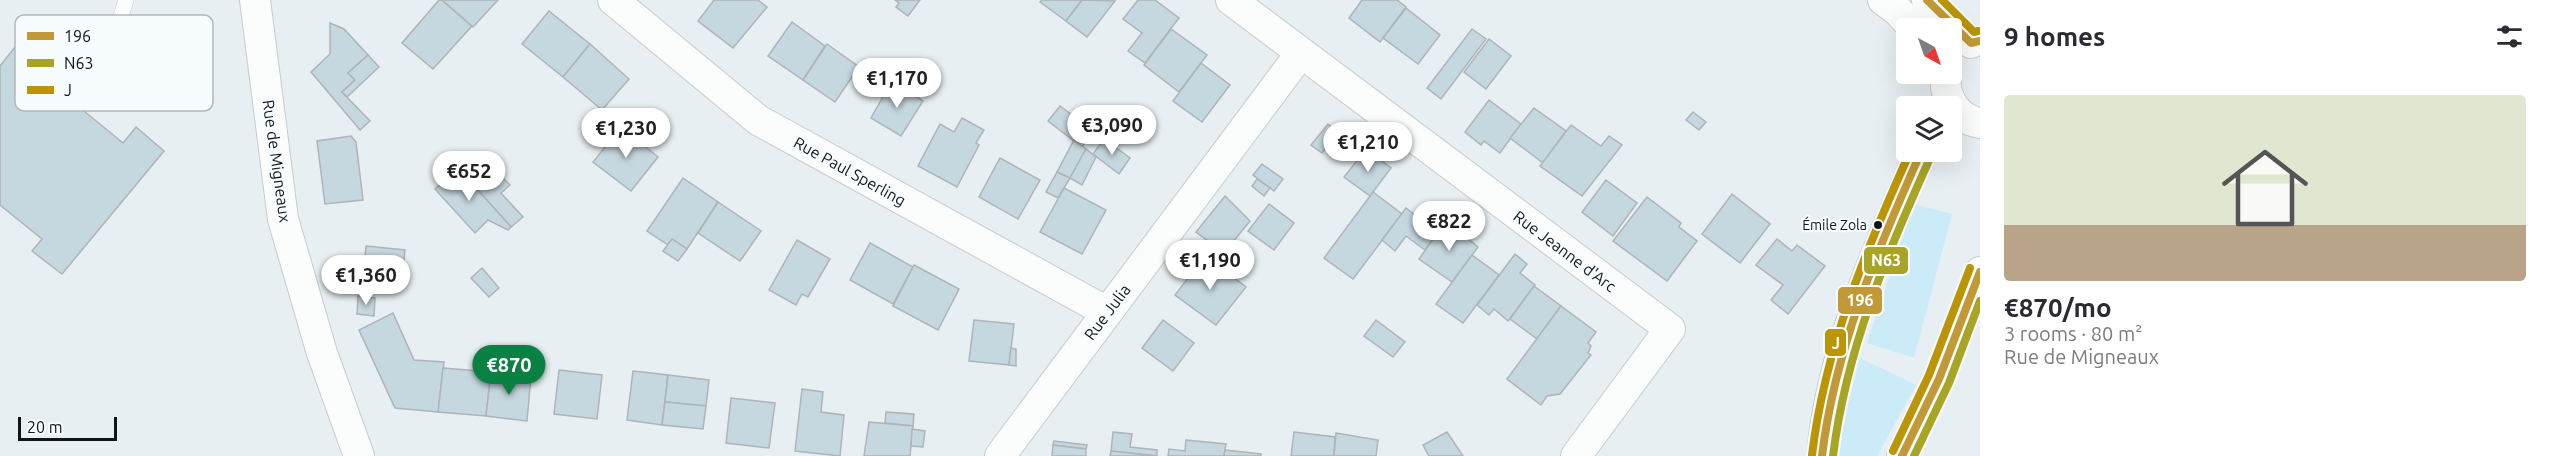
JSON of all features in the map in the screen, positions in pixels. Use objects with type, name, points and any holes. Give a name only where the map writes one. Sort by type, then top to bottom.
[{"type":"street","name":"Rue de Migneaux","points":[[255,0],[283,219],[322,353],[359,456]]},
{"type":"street","name":"Rue Paul Sperling","points":[[613,0],[758,120],[1107,312]]},
{"type":"street","name":"Rue Jeanne d'Arc","points":[[1231,0],[1670,328],[1576,456]]},
{"type":"street","points":[[1884,0],[1904,18]]},
{"type":"street","points":[[1927,0],[1934,18]]},
{"type":"street","name":"Rue Julia","points":[[999,456],[1301,53]]},
{"type":"street","points":[[1953,84],[1952,106],[1962,116],[1980,123]]},
{"type":"street","points":[[1822,456],[1831,397],[1845,345],[1869,273],[1917,162]]},
{"type":"street","points":[[1902,456],[1939,379],[1980,272]]},
{"type":"lane","points":[[121,15],[126,0]]},
{"type":"shaded area","points":[[1914,204],[1952,214],[1914,358],[1867,343]]},
{"type":"shaded area","points":[[1860,358],[1916,385],[1877,456],[1835,456]]},
{"type":"building","points":[[439,0],[442,0],[472,26],[433,69],[402,43]]},
{"type":"building","points":[[442,0],[498,0],[473,27]]},
{"type":"building","points":[[714,0],[758,0],[767,7],[733,48],[698,21]]},
{"type":"building","points":[[895,0],[920,0],[908,16],[896,7],[899,3]]},
{"type":"building","points":[[1042,0],[1082,0],[1066,21],[1040,2]]},
{"type":"building","points":[[1082,0],[1115,1],[1087,37],[1066,21]]},
{"type":"building","points":[[1138,0],[1155,0],[1179,18],[1145,63],[1128,51],[1142,33],[1123,19]]},
{"type":"building","points":[[1362,0],[1397,0],[1406,7],[1380,42],[1349,18]]},
{"type":"building","points":[[1406,8],[1440,35],[1418,64],[1383,38]]},
{"type":"building","points":[[549,11],[590,44],[563,77],[522,44]]},
{"type":"building","points":[[792,22],[825,46],[803,80],[768,56]]},
{"type":"building","points":[[330,23],[344,29],[368,55],[348,73],[355,80],[342,92],[370,121],[360,130],[311,72],[330,54]]},
{"type":"building","points":[[1171,29],[1207,55],[1179,92],[1144,65]]},
{"type":"building","points":[[1472,29],[1486,39],[1441,99],[1427,88]]},
{"type":"building","points":[[1489,39],[1511,56],[1486,89],[1464,72]]},
{"type":"building","points":[[590,44],[629,79],[602,110],[563,77]]},
{"type":"building","points":[[827,44],[859,67],[835,102],[803,80]]},
{"type":"building","points":[[15,47],[15,111],[84,111],[123,143],[136,127],[164,151],[62,274],[32,251],[42,239],[0,205],[0,66]]},
{"type":"building","points":[[368,55],[379,67],[347,97],[342,92],[355,80],[348,73]]},
{"type":"building","points":[[1201,63],[1230,85],[1202,122],[1173,101]]},
{"type":"building","points":[[892,81],[923,101],[901,136],[871,118]]},
{"type":"building","points":[[1489,100],[1521,124],[1500,153],[1484,141],[1481,145],[1465,132]]},
{"type":"building","points":[[1060,106],[1094,131],[1082,147],[1048,121]]},
{"type":"building","points":[[1534,108],[1566,131],[1543,163],[1510,138]]},
{"type":"building","points":[[1693,112],[1706,122],[1699,130],[1686,120]]},
{"type":"building","points":[[962,118],[984,130],[976,143],[979,145],[957,187],[918,166],[940,124],[954,132]]},
{"type":"building","points":[[1328,124],[1338,132],[1322,153],[1311,145]]},
{"type":"building","points":[[1571,125],[1601,146],[1609,136],[1622,145],[1582,196],[1540,166]]},
{"type":"building","points":[[621,127],[658,157],[631,191],[593,162]]},
{"type":"building","points":[[351,136],[356,142],[363,200],[325,204],[317,141]]},
{"type":"building","points":[[1104,139],[1130,158],[1119,174],[1093,154]]},
{"type":"building","points":[[1074,140],[1086,149],[1070,178],[1057,172]]},
{"type":"building","points":[[1086,149],[1096,157],[1082,185],[1070,178]]},
{"type":"building","points":[[1366,149],[1391,168],[1370,196],[1344,177]]},
{"type":"building","points":[[470,157],[493,184],[501,176],[510,185],[501,193],[523,217],[511,227],[458,168]]},
{"type":"building","points":[[496,158],[504,167],[498,172],[490,163]]},
{"type":"building","points":[[1000,158],[1040,180],[1018,219],[979,197]]},
{"type":"building","points":[[1262,164],[1283,179],[1274,191],[1253,175]]},
{"type":"building","points":[[458,168],[511,227],[508,230],[488,220],[475,233],[435,189]]},
{"type":"building","points":[[1057,172],[1070,178],[1058,198],[1046,192]]},
{"type":"building","points":[[683,178],[718,202],[687,249],[672,239],[668,245],[647,231]]},
{"type":"building","points":[[1257,179],[1270,188],[1264,196],[1252,186]]},
{"type":"building","points":[[1606,180],[1637,203],[1613,236],[1582,212]]},
{"type":"building","points":[[1064,188],[1106,210],[1082,254],[1040,232]]},
{"type":"building","points":[[1373,192],[1402,214],[1353,279],[1324,258]]},
{"type":"building","points":[[1732,194],[1770,224],[1740,263],[1702,234]]},
{"type":"building","points":[[1225,196],[1250,221],[1224,253],[1196,232]]},
{"type":"building","points":[[1647,197],[1681,223],[1679,227],[1697,241],[1667,281],[1613,241]]},
{"type":"building","points":[[718,202],[761,231],[740,261],[698,233]]},
{"type":"building","points":[[1432,202],[1450,215],[1425,250],[1406,236],[1395,251],[1382,240],[1406,208],[1419,218]]},
{"type":"building","points":[[1269,204],[1294,223],[1274,250],[1248,231]]},
{"type":"building","points":[[1446,221],[1478,247],[1452,282],[1419,259]]},
{"type":"building","points":[[672,239],[687,249],[678,261],[663,251]]},
{"type":"building","points":[[1777,239],[1792,251],[1797,245],[1825,266],[1788,314],[1771,300],[1783,285],[1756,265]]},
{"type":"building","points":[[797,240],[830,259],[808,297],[802,294],[796,305],[769,290]]},
{"type":"building","points":[[870,243],[913,267],[893,304],[850,280]]},
{"type":"building","points":[[366,246],[405,250],[401,289],[362,286]]},
{"type":"building","points":[[1515,254],[1527,264],[1520,273],[1535,285],[1508,321],[1494,309],[1489,315],[1477,305]]},
{"type":"building","points":[[1472,255],[1499,275],[1463,323],[1436,304]]},
{"type":"building","points":[[1205,256],[1246,287],[1216,325],[1175,295]]},
{"type":"building","points":[[914,265],[959,289],[938,330],[893,306]]},
{"type":"building","points":[[482,268],[499,288],[489,297],[471,278]]},
{"type":"building","points":[[1534,286],[1561,306],[1537,339],[1510,319]]},
{"type":"building","points":[[358,296],[375,298],[374,316],[357,314]]},
{"type":"building","points":[[1561,306],[1596,332],[1588,343],[1591,346],[1588,353],[1591,355],[1560,394],[1547,396],[1541,405],[1507,379]]},
{"type":"building","points":[[393,313],[414,360],[444,362],[438,412],[395,408],[359,330]]},
{"type":"building","points":[[974,320],[1014,324],[1009,365],[969,361]]},
{"type":"building","points":[[1163,320],[1194,343],[1173,371],[1142,348]]},
{"type":"building","points":[[1376,320],[1405,342],[1393,357],[1364,336]]},
{"type":"building","points":[[1011,348],[1016,349],[1016,366],[1009,365]]},
{"type":"building","points":[[443,368],[491,372],[486,416],[438,412]]},
{"type":"building","points":[[559,370],[602,375],[597,419],[554,414]]},
{"type":"building","points":[[633,371],[668,375],[662,425],[627,420]]},
{"type":"building","points":[[491,372],[531,376],[527,421],[486,416]]},
{"type":"building","points":[[668,375],[709,380],[706,406],[665,402]]},
{"type":"building","points":[[802,389],[823,392],[821,412],[844,415],[840,456],[795,451]]},
{"type":"building","points":[[731,398],[775,403],[769,448],[726,443]]},
{"type":"building","points":[[665,402],[706,406],[703,429],[662,425]]},
{"type":"building","points":[[886,412],[914,414],[913,426],[885,423]]},
{"type":"building","points":[[869,422],[913,426],[910,456],[864,456]]},
{"type":"building","points":[[912,429],[925,431],[923,447],[911,446]]},
{"type":"building","points":[[1113,432],[1132,434],[1130,447],[1157,450],[1157,456],[1111,451]]},
{"type":"building","points":[[1294,432],[1335,437],[1334,456],[1291,456]]},
{"type":"building","points":[[1447,432],[1463,456],[1429,456],[1423,445]]},
{"type":"building","points":[[1336,433],[1378,440],[1376,456],[1334,456]]},
{"type":"building","points":[[1186,440],[1226,444],[1224,456],[1168,456],[1169,449],[1185,451]]},
{"type":"building","points":[[1054,441],[1087,445],[1086,449],[1053,445]]},
{"type":"building","points":[[1053,445],[1086,449],[1086,456],[1052,456]]},
{"type":"building","points":[[1225,450],[1261,454],[1261,456],[1224,456]]},
{"type":"building","points":[[1111,451],[1157,456],[1110,456]]},
{"type":"transit line","name":"196","points":[[1927,0],[1971,43],[1980,41]]},
{"type":"transit line","name":"J","points":[[1942,0],[1974,32],[1978,31]]},
{"type":"transit line","name":"J","points":[[1812,455],[1827,376],[1849,300],[1906,162]]},
{"type":"transit line","name":"196","points":[[1822,456],[1828,416],[1847,338],[1874,263],[1917,162]]},
{"type":"transit line","name":"N63","points":[[1833,456],[1848,378],[1870,303],[1928,162]]},
{"type":"transit line","name":"J","points":[[1893,451],[1929,375],[1970,268]]},
{"type":"transit line","name":"196","points":[[1902,456],[1939,379],[1980,272]]},
{"type":"transit line","name":"N63","points":[[1914,456],[1949,383],[1980,301]]},
{"type":"place","name":"Émile Zola","points":[[1878,225]]}]
